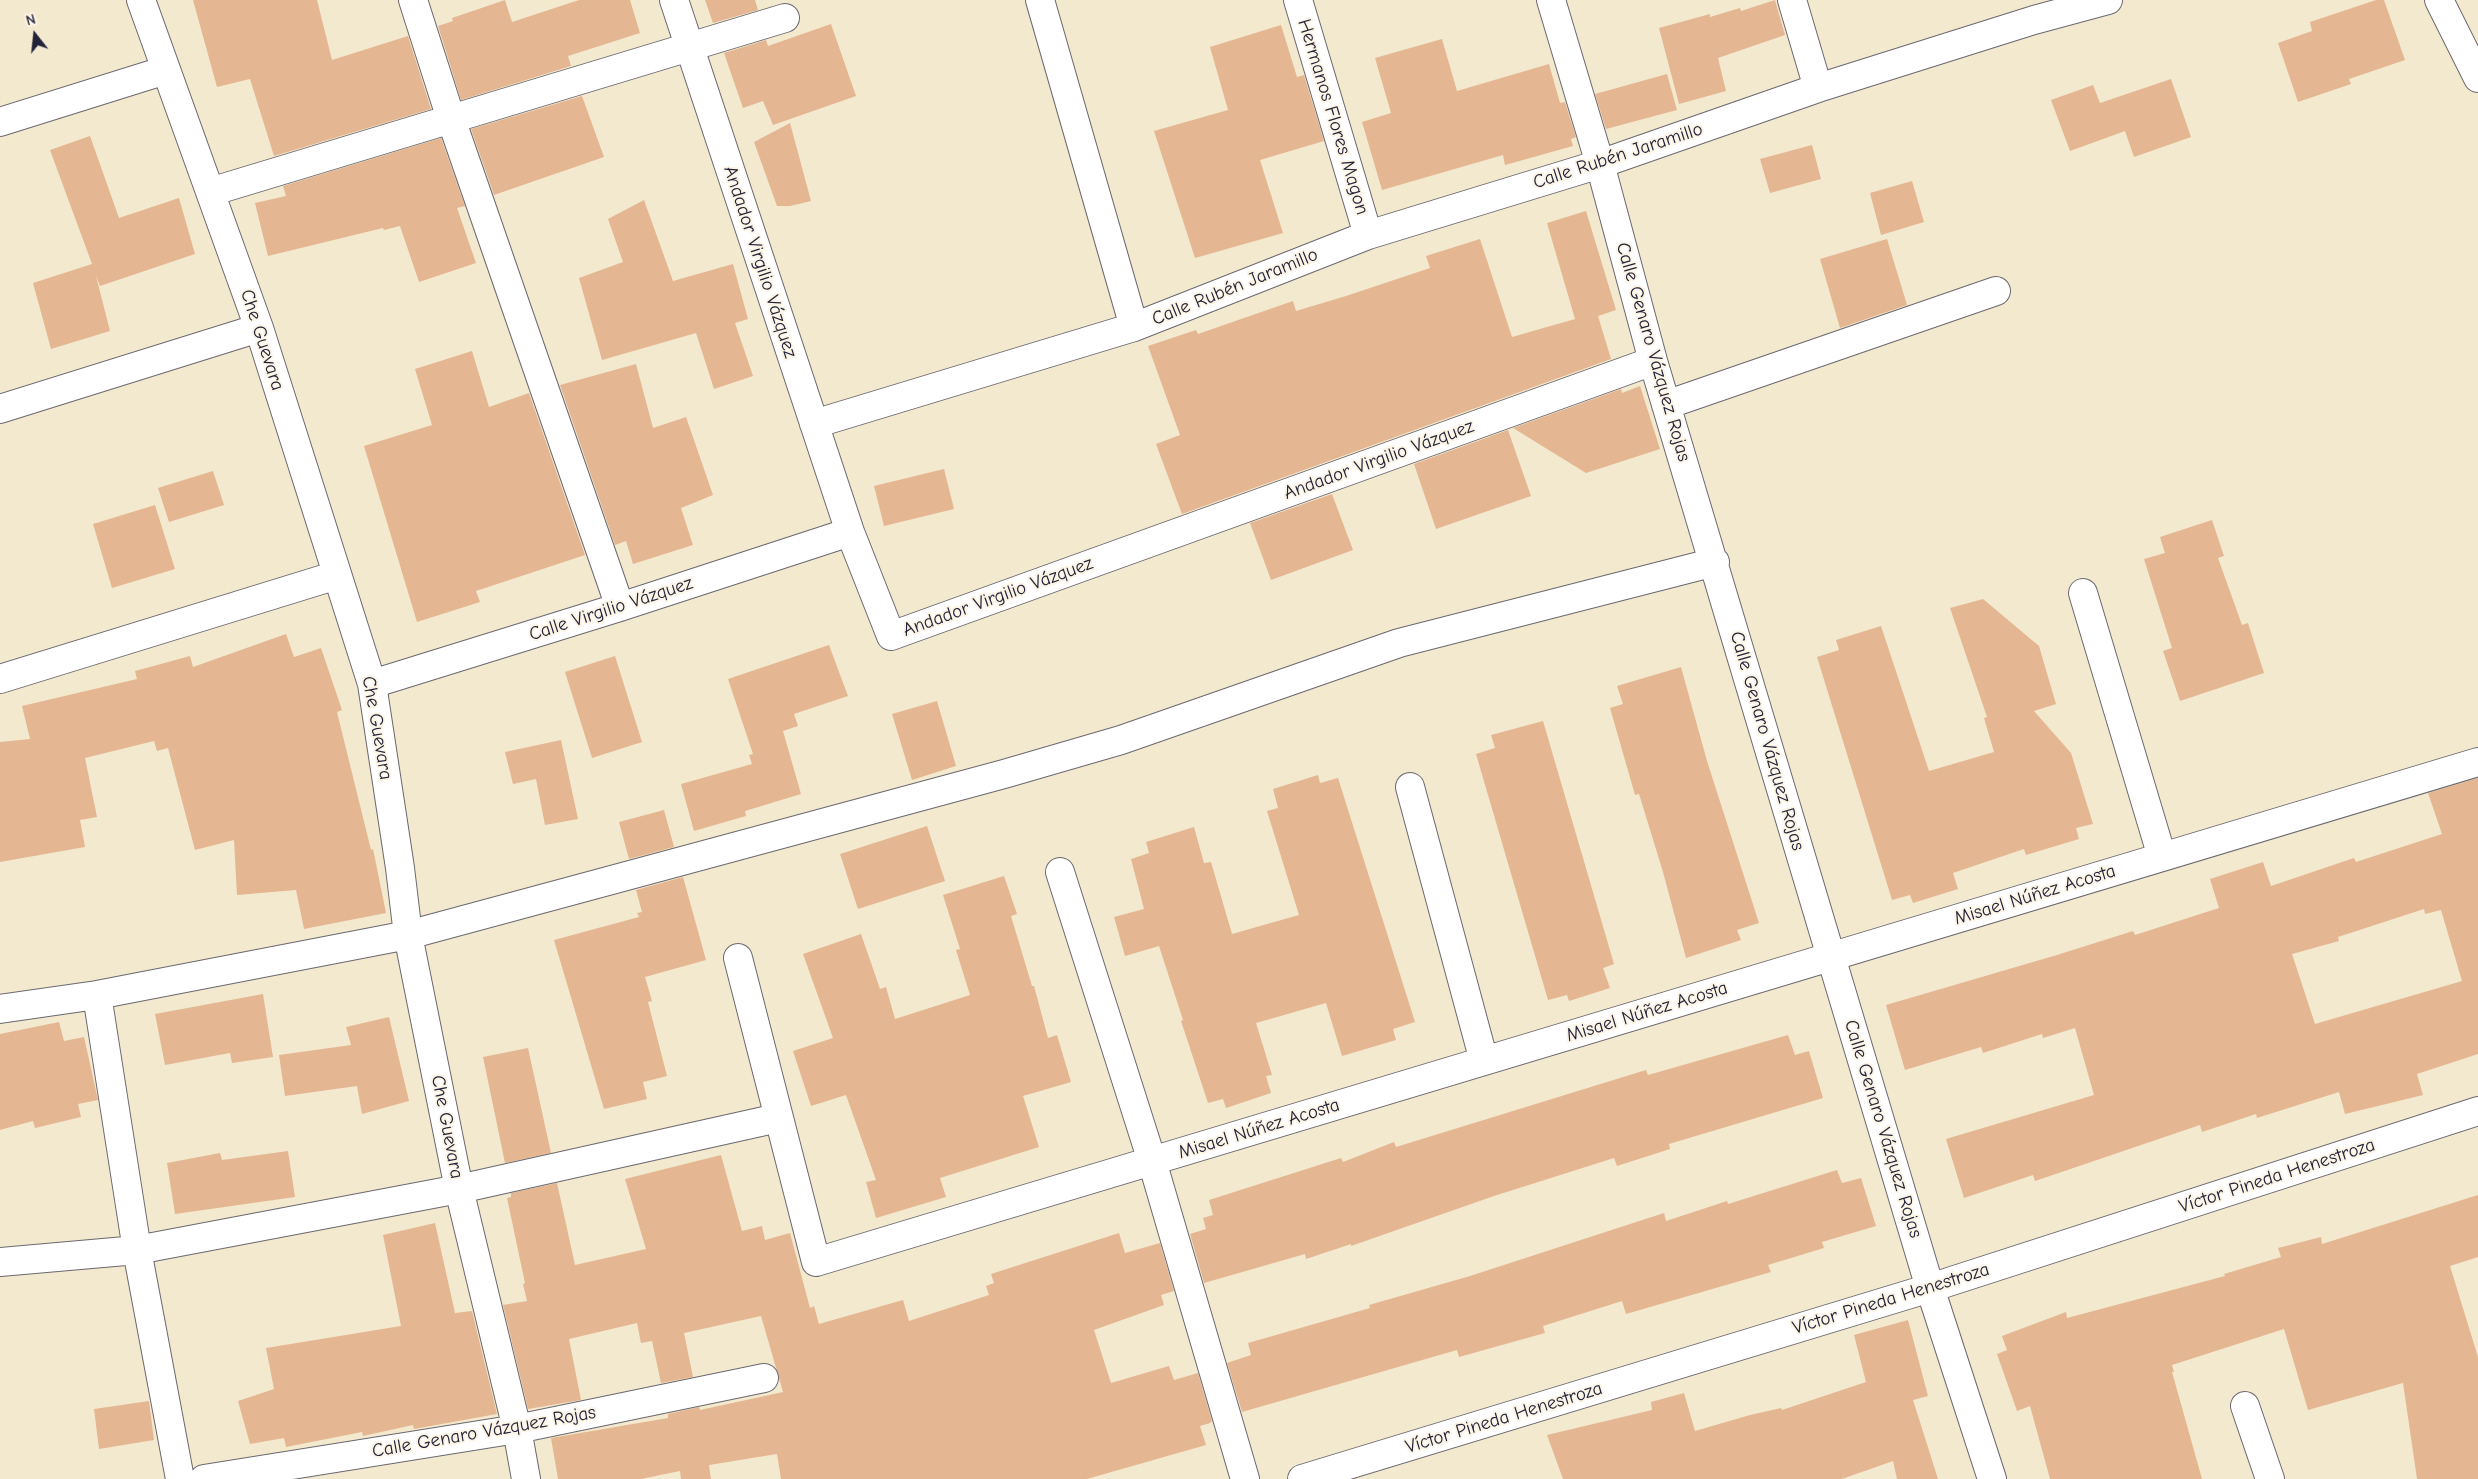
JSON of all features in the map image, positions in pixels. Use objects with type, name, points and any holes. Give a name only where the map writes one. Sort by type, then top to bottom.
[{"type":"street","name":"Che Guevara","points":[[141,0],[259,328],[372,684],[400,868],[408,935],[459,1190],[517,1429],[526,1479]]},
{"type":"street","points":[[413,0],[451,119],[620,607]]},
{"type":"street","name":"Andador Virgilio Vázquez","points":[[674,0],[850,532],[891,636],[1653,361]]},
{"type":"street","points":[[1040,0],[1134,327]]},
{"type":"street","name":"Hermanos Flores Magon","points":[[1298,0],[1368,234]]},
{"type":"street","name":"Calle Genaro Vázquez Rojas","points":[[1551,0],[1600,164],[1653,361],[1930,1288],[1992,1479]]},
{"type":"street","points":[[1792,0],[1818,88]]},
{"type":"street","name":"Calle Rubén Jaramillo","points":[[814,424],[1134,327],[1368,234],[1600,164],[1818,88],[2031,10],[2108,0]]},
{"type":"street","points":[[2439,0],[2478,78]]},
{"type":"street","points":[[210,192],[785,18]]},
{"type":"street","points":[[0,122],[166,70]]},
{"type":"street","points":[[1666,404],[1996,291]]},
{"type":"street","points":[[0,409],[259,328]]},
{"type":"street","name":"Calle Virgilio Vázquez","points":[[372,684],[620,607],[850,532]]},
{"type":"street","points":[[0,1009],[97,995],[408,935],[1004,774],[1121,740],[1399,643],[1714,562]]},
{"type":"street","points":[[0,679],[337,575]]},
{"type":"street","points":[[2083,593],[2162,857]]},
{"type":"street","name":"Misael Núñez Acosta","points":[[778,1118],[816,1262],[2478,762]]},
{"type":"street","points":[[1410,787],[1484,1062]]},
{"type":"street","points":[[1060,872],[1152,1161],[1245,1479]]},
{"type":"street","points":[[0,1262],[137,1250],[459,1190],[778,1118],[738,958]]},
{"type":"street","points":[[97,995],[137,1250],[180,1479]]},
{"type":"street","name":"Víctor Pineda Henestroza","points":[[1302,1479],[1930,1288],[2478,1110]]},
{"type":"street","name":"Calle Genaro Vázquez Rojas","points":[[204,1479],[517,1429],[764,1378]]},
{"type":"street","points":[[2245,1406],[2270,1479]]},
{"type":"building","points":[[193,0],[317,0],[332,60],[408,36],[431,109],[274,156],[250,79],[217,87]]},
{"type":"building","points":[[505,0],[512,22],[579,0],[630,0],[640,33],[568,56],[571,66],[461,100],[438,26],[453,21],[452,18]]},
{"type":"building","points":[[705,0],[755,0],[758,10],[713,23]]},
{"type":"building","points":[[1775,0],[1785,35],[1718,58],[1726,91],[1679,104],[1659,28],[1710,14],[1710,17],[1740,8],[1741,11]]},
{"type":"building","points":[[2376,0],[2384,0],[2405,60],[2349,79],[2351,84],[2298,102],[2278,43],[2312,31],[2310,22]]},
{"type":"building","points":[[831,24],[856,96],[773,125],[763,101],[743,108],[724,53],[766,40],[768,46]]},
{"type":"building","points":[[1281,25],[1297,77],[1304,75],[1324,141],[1260,160],[1283,233],[1195,258],[1154,131],[1228,110],[1210,47]]},
{"type":"building","points":[[1442,39],[1457,91],[1549,64],[1560,103],[1565,102],[1576,137],[1571,139],[1573,146],[1505,165],[1503,155],[1382,190],[1362,122],[1391,113],[1375,58]]},
{"type":"building","points":[[1667,74],[1677,110],[1606,129],[1595,94]]},
{"type":"building","points":[[2171,79],[2191,137],[2134,157],[2125,131],[2070,151],[2051,100],[2093,85],[2100,103]]},
{"type":"building","points":[[582,96],[604,157],[494,195],[471,129]]},
{"type":"building","points":[[790,123],[811,201],[790,206],[777,206],[754,142]]},
{"type":"building","points":[[90,136],[119,218],[179,198],[195,254],[100,286],[96,276],[110,331],[51,349],[33,283],[92,264],[50,150]]},
{"type":"building","points":[[441,138],[465,206],[457,208],[476,263],[419,282],[400,226],[384,230],[383,228],[268,256],[255,203],[286,196],[283,186]]},
{"type":"building","points":[[1812,145],[1821,179],[1770,193],[1760,159]]},
{"type":"building","points":[[1912,181],[1924,222],[1881,235],[1870,193]]},
{"type":"building","points":[[644,200],[673,281],[733,264],[748,319],[735,323],[753,376],[714,389],[696,333],[602,360],[579,278],[623,262],[608,219]]},
{"type":"building","points":[[1586,211],[1616,310],[1598,316],[1611,359],[1182,514],[1156,444],[1180,435],[1148,346],[1196,330],[1198,334],[1293,301],[1296,311],[1346,296],[1430,268],[1426,256],[1480,239],[1512,337],[1575,319],[1547,223]]},
{"type":"building","points":[[1887,239],[1907,305],[1840,328],[1820,259]]},
{"type":"building","points":[[472,351],[489,407],[529,393],[585,555],[476,591],[480,602],[417,622],[364,446],[432,425],[415,369]]},
{"type":"building","points":[[636,364],[653,428],[686,417],[713,495],[681,508],[693,545],[633,564],[626,541],[615,545],[560,385]]},
{"type":"building","points":[[1640,386],[1660,449],[1586,473],[1513,428],[1621,389],[1622,393]]},
{"type":"building","points":[[1508,430],[1531,496],[1436,529],[1414,464]]},
{"type":"building","points":[[944,469],[954,509],[884,526],[874,486]]},
{"type":"building","points":[[213,471],[224,505],[169,522],[158,488]]},
{"type":"building","points":[[1332,494],[1353,550],[1271,580],[1250,523]]},
{"type":"building","points":[[155,505],[175,569],[112,588],[93,524]]},
{"type":"building","points":[[2212,520],[2224,556],[2218,558],[2242,625],[2248,623],[2264,673],[2180,701],[2163,651],[2172,648],[2144,559],[2165,553],[2160,537]]},
{"type":"building","points":[[1983,599],[2039,646],[2056,704],[2034,711],[2071,753],[2093,824],[2076,828],[2079,839],[2026,855],[2024,849],[1953,873],[1958,889],[1913,903],[1910,895],[1892,900],[1817,657],[1839,650],[1836,640],[1881,626],[1929,771],[1994,752],[1984,718],[1987,717],[1950,608]]},
{"type":"building","points":[[286,634],[294,657],[321,648],[342,710],[337,712],[371,850],[373,849],[386,913],[304,929],[296,890],[237,895],[234,840],[195,850],[168,748],[157,751],[154,741],[85,758],[97,817],[80,820],[85,847],[0,862],[0,742],[30,739],[22,706],[137,679],[135,671],[190,656],[193,667]]},
{"type":"building","points":[[829,645],[848,696],[794,714],[798,726],[783,731],[801,794],[745,811],[746,816],[694,831],[681,784],[752,764],[749,755],[753,754],[728,679]]},
{"type":"building","points":[[615,656],[642,742],[592,758],[565,672]]},
{"type":"building","points":[[1681,667],[1707,761],[1759,923],[1737,930],[1741,940],[1686,958],[1663,872],[1639,794],[1635,795],[1610,708],[1623,704],[1617,686]]},
{"type":"building","points":[[937,701],[956,766],[912,780],[892,714]]},
{"type":"building","points":[[1543,721],[1614,964],[1603,968],[1610,988],[1569,1001],[1567,995],[1548,1000],[1476,754],[1495,748],[1491,735]]},
{"type":"building","points":[[561,740],[578,819],[545,825],[536,779],[513,784],[505,752]]},
{"type":"building","points":[[1318,775],[1320,783],[1338,778],[1415,1022],[1393,1029],[1396,1040],[1342,1056],[1326,1003],[1256,1023],[1272,1075],[1266,1076],[1271,1093],[1226,1108],[1223,1099],[1208,1103],[1159,946],[1125,956],[1114,917],[1144,909],[1131,859],[1149,853],[1146,842],[1194,827],[1204,863],[1211,862],[1232,934],[1299,915],[1267,811],[1278,808],[1273,789]]},
{"type":"building","points":[[2478,778],[2478,1054],[2417,1074],[2423,1095],[2345,1114],[2339,1092],[2257,1118],[2256,1114],[2202,1132],[2200,1125],[2035,1181],[2033,1175],[1964,1198],[1946,1139],[2094,1095],[2075,1028],[2043,1038],[2042,1034],[1983,1053],[1981,1047],[1905,1070],[1886,1005],[2133,931],[2135,935],[2219,908],[2210,879],[2263,862],[2271,886],[2354,858],[2356,862],[2442,834],[2428,793]],"holes":[[[2424,909],[2425,914],[2441,910],[2462,981],[2315,1024],[2292,954],[2339,941],[2338,937]]]},
{"type":"building","points":[[664,810],[674,847],[629,859],[619,822]]},
{"type":"building","points":[[927,826],[945,881],[858,909],[840,854]]},
{"type":"building","points":[[1004,876],[1017,914],[1011,916],[1032,986],[1034,986],[1048,1038],[1057,1035],[1071,1082],[1023,1096],[1039,1147],[940,1178],[946,1197],[876,1218],[866,1182],[876,1180],[846,1095],[811,1106],[793,1051],[833,1038],[803,954],[861,934],[880,989],[886,987],[895,1019],[970,995],[956,950],[960,949],[943,895]]},
{"type":"building","points":[[683,877],[706,960],[645,977],[652,1001],[648,1002],[667,1076],[643,1082],[647,1099],[604,1109],[554,940],[639,917],[637,913],[642,912],[636,890]]},
{"type":"building","points":[[263,994],[273,1057],[232,1063],[230,1053],[165,1065],[155,1014]]},
{"type":"building","points":[[389,1017],[409,1101],[362,1114],[357,1086],[285,1096],[279,1055],[351,1045],[346,1027]]},
{"type":"building","points":[[59,1022],[64,1041],[84,1037],[98,1100],[78,1104],[81,1117],[35,1128],[33,1121],[0,1130],[0,1034]]},
{"type":"building","points":[[1788,1035],[1795,1055],[1809,1051],[1823,1098],[1669,1144],[1670,1149],[1617,1166],[1614,1158],[1494,1196],[1351,1246],[1351,1244],[1306,1259],[1305,1254],[1204,1283],[1190,1234],[1206,1229],[1203,1218],[1213,1215],[1209,1200],[1341,1158],[1343,1162],[1394,1142],[1396,1147],[1646,1070],[1648,1075]]},
{"type":"building","points":[[528,1048],[551,1153],[505,1163],[483,1057]]},
{"type":"building","points":[[288,1151],[295,1197],[175,1214],[167,1163],[220,1153],[222,1160]]},
{"type":"building","points":[[721,1155],[742,1231],[762,1226],[765,1240],[790,1233],[810,1308],[814,1306],[819,1324],[903,1300],[909,1321],[989,1295],[986,1286],[994,1283],[991,1274],[1119,1233],[1125,1253],[1160,1243],[1174,1291],[1161,1295],[1164,1305],[1094,1330],[1111,1383],[1169,1366],[1174,1380],[1198,1373],[1212,1421],[1200,1426],[1206,1445],[1087,1479],[781,1479],[777,1454],[709,1465],[711,1479],[681,1479],[680,1471],[641,1479],[558,1479],[551,1438],[668,1418],[668,1414],[699,1407],[700,1410],[783,1392],[761,1316],[684,1333],[693,1377],[661,1383],[652,1341],[641,1343],[637,1323],[569,1339],[581,1400],[528,1409],[503,1305],[527,1301],[507,1198],[511,1197],[511,1193],[557,1183],[575,1265],[646,1249],[625,1179]]},
{"type":"building","points":[[1837,1170],[1842,1183],[1861,1178],[1876,1226],[1822,1242],[1824,1248],[1768,1265],[1771,1272],[1626,1314],[1622,1301],[1543,1326],[1545,1333],[1459,1357],[1457,1350],[1242,1412],[1227,1363],[1251,1355],[1248,1343],[1370,1308],[1369,1305],[1470,1276],[1664,1213],[1666,1221],[1727,1201],[1728,1204]]},
{"type":"building","points":[[2478,1195],[2478,1257],[2450,1266],[2478,1357],[2478,1479],[2417,1479],[2403,1383],[2308,1410],[2284,1329],[2172,1365],[2174,1372],[2172,1372],[2202,1479],[2050,1479],[2030,1406],[2017,1411],[1997,1354],[2007,1350],[2002,1336],[2066,1312],[2067,1318],[2225,1276],[2224,1274],[2281,1257],[2278,1248],[2321,1237],[2322,1244]]},
{"type":"building","points":[[435,1223],[455,1313],[472,1311],[497,1414],[414,1429],[413,1425],[363,1436],[362,1432],[286,1447],[284,1438],[250,1444],[238,1401],[274,1389],[266,1348],[401,1326],[383,1235]]},
{"type":"building","points":[[1908,1320],[1928,1396],[1913,1400],[1938,1479],[1897,1479],[1893,1461],[1842,1479],[1563,1479],[1547,1435],[1652,1410],[1651,1402],[1684,1393],[1695,1431],[1750,1415],[1781,1408],[1782,1410],[1866,1382],[1854,1335]]},
{"type":"building","points":[[149,1401],[154,1440],[99,1449],[94,1409]]}]
